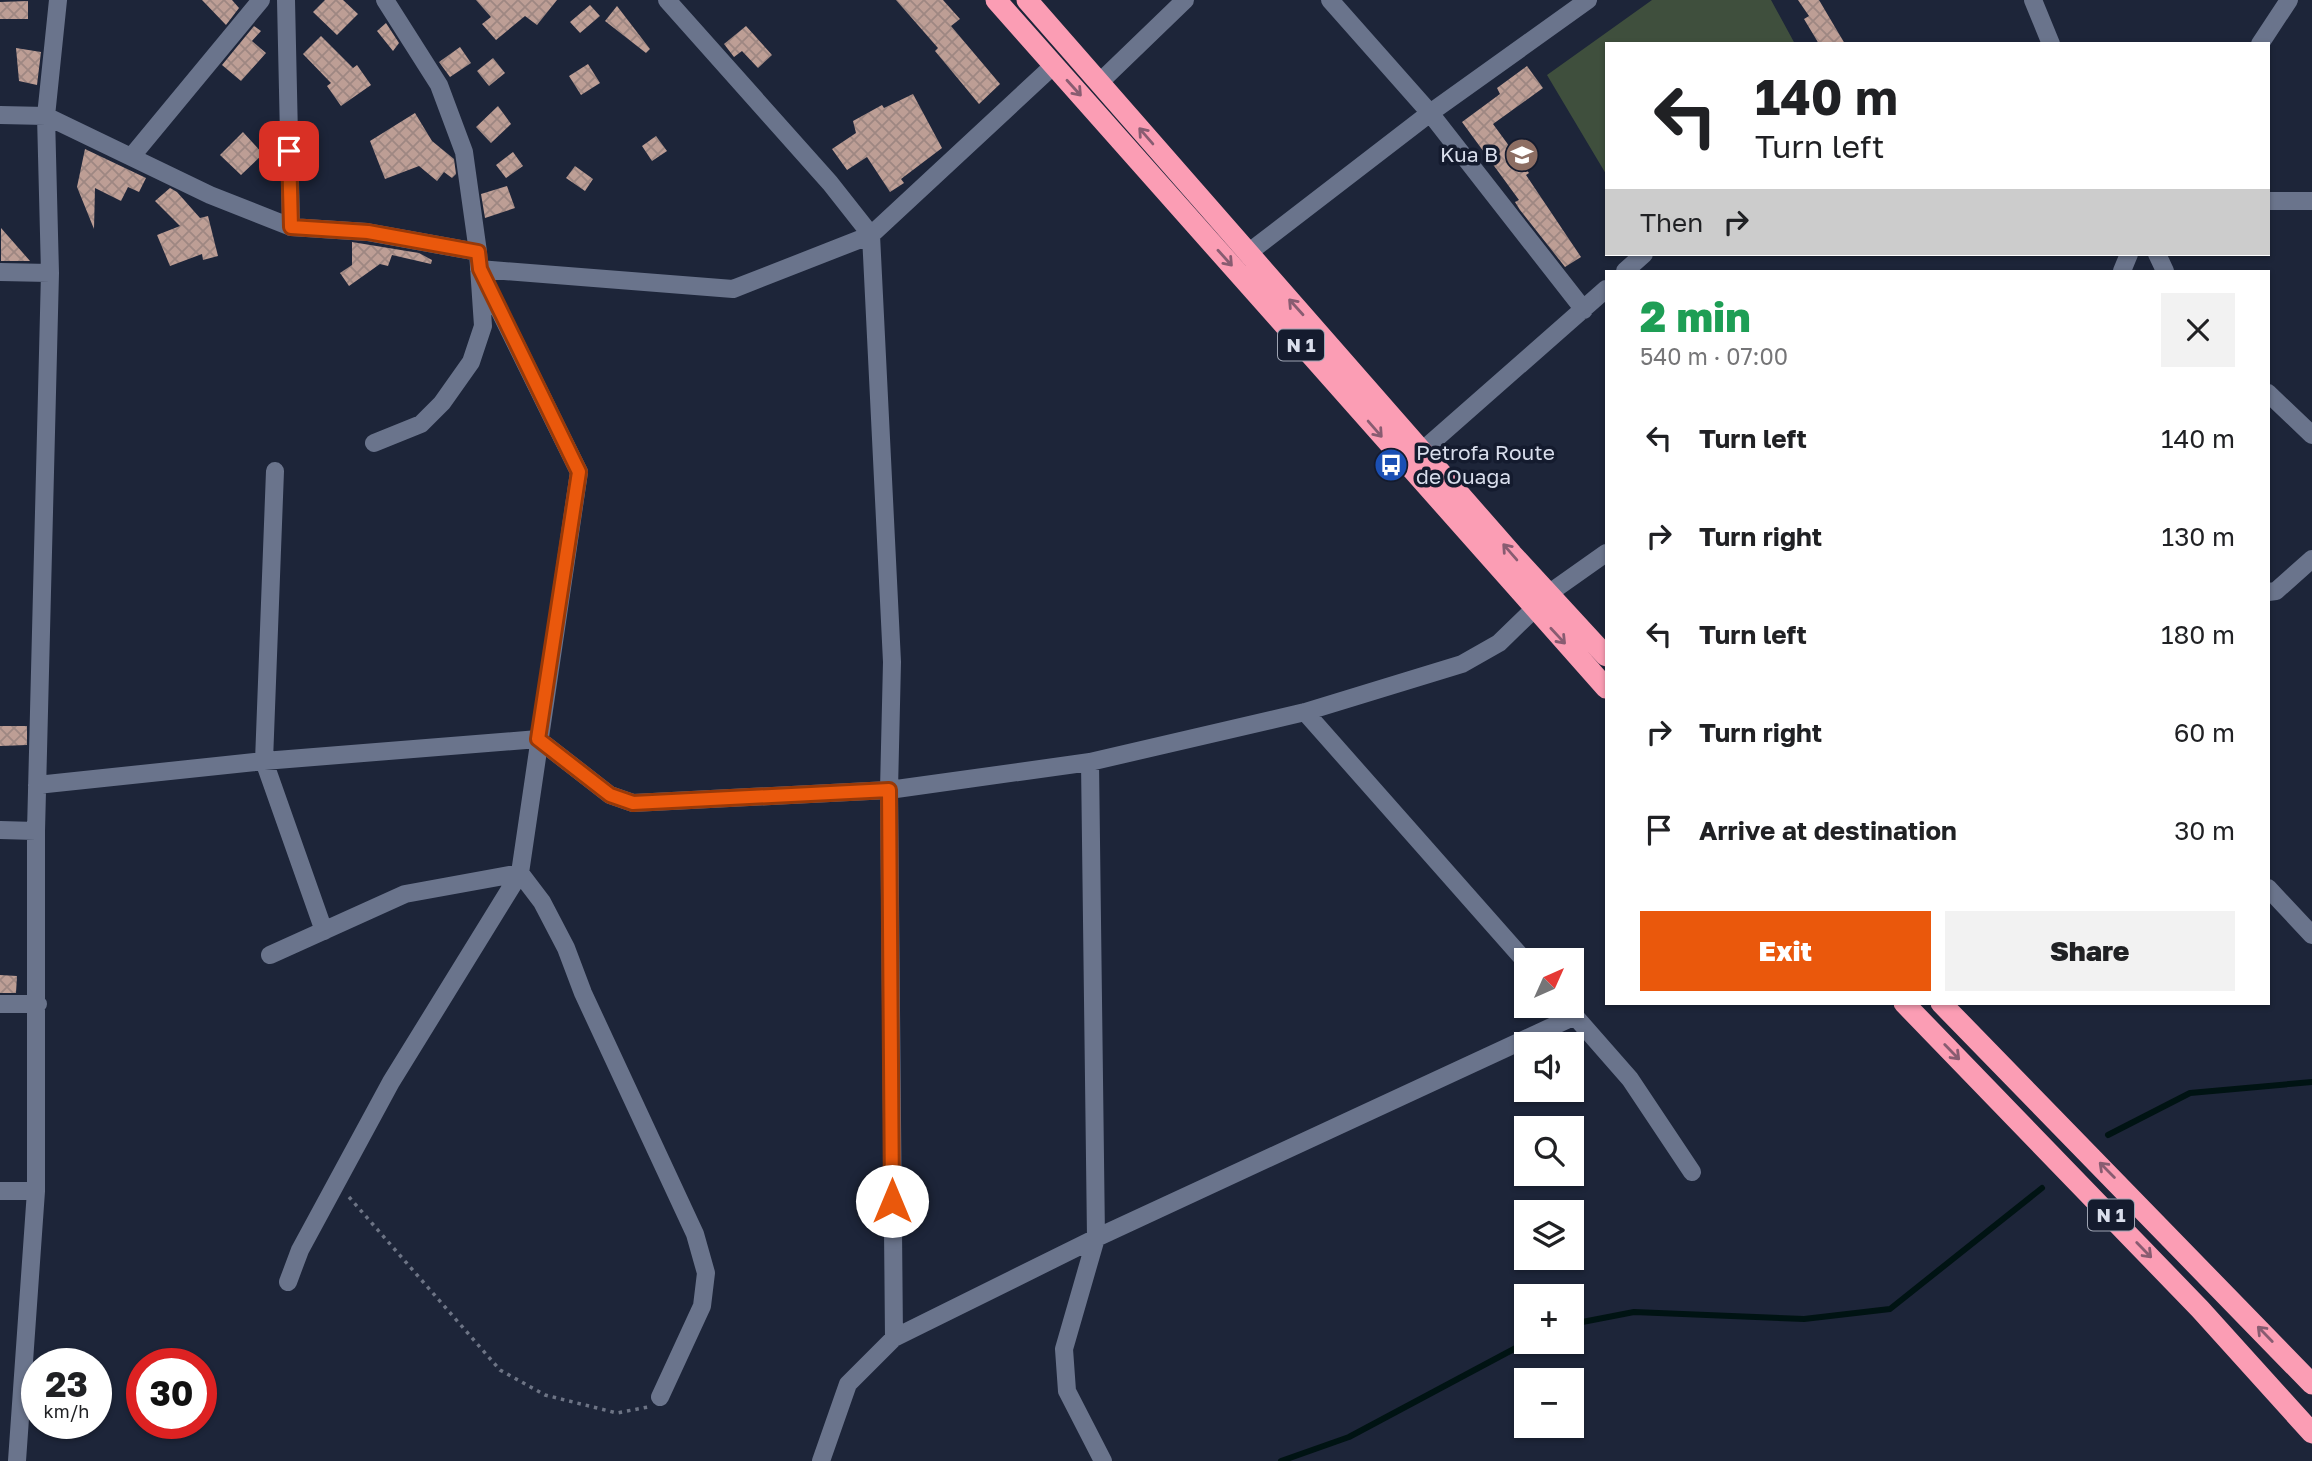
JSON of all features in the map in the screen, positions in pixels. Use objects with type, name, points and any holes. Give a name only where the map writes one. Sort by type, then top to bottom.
[{"type":"highway","name":"N 1","points":[[996,0],[1458,507],[1541,601],[1605,687]]},
{"type":"highway","name":"N 1","points":[[1027,0],[1423,450],[1458,507]]},
{"type":"highway","name":"N 1","points":[[1541,601],[1605,655]]},
{"type":"highway","name":"N 1","points":[[1906,1005],[2200,1309],[2312,1433]]},
{"type":"highway","name":"N 1","points":[[1943,1005],[2125,1188],[2312,1384]]},
{"type":"street","points":[[17,1461],[36,1191],[36,831],[50,273],[46,116],[58,0]]},
{"type":"street","points":[[132,156],[261,0]]},
{"type":"street","points":[[286,0],[291,227]]},
{"type":"street","points":[[374,443],[421,424],[442,402],[471,362],[484,326],[479,261],[464,152],[439,85],[385,0]]},
{"type":"street","points":[[667,0],[831,183],[871,235],[891,662],[889,790],[894,1338]]},
{"type":"street","points":[[1099,83],[1185,0]]},
{"type":"street","points":[[1330,0],[1430,113],[1584,310]]},
{"type":"street","points":[[1248,253],[1430,113],[1588,0]]},
{"type":"street","points":[[2032,0],[2050,42]]},
{"type":"street","points":[[2261,42],[2289,0]]},
{"type":"street","points":[[0,115],[46,116],[210,195],[291,227],[368,232],[479,261],[733,289],[871,235],[1054,65]]},
{"type":"street","points":[[2270,201],[2312,201]]},
{"type":"street","points":[[1626,270],[1642,256]]},
{"type":"street","points":[[288,1282],[300,1250],[391,1082],[520,873],[579,472],[479,261]]},
{"type":"street","points":[[0,272],[50,273]]},
{"type":"street","points":[[1423,450],[1605,290]]},
{"type":"street","points":[[2270,395],[2312,435]]},
{"type":"street","points":[[275,471],[264,761],[324,930]]},
{"type":"street","points":[[37,785],[264,761],[538,739],[610,795],[633,803],[889,790],[1090,762],[1305,712],[1462,664],[1499,643],[1541,601],[1605,554]]},
{"type":"street","points":[[2270,592],[2276,591],[2312,559]]},
{"type":"street","points":[[1305,712],[1514,948]]},
{"type":"street","points":[[1090,762],[1096,1238],[1064,1349],[1067,1391],[1103,1461]]},
{"type":"street","points":[[0,830],[36,831]]},
{"type":"street","points":[[270,955],[405,894],[520,873]]},
{"type":"street","points":[[520,873],[542,902],[566,948],[583,993],[699,1247],[706,1273],[702,1306],[660,1397]]},
{"type":"street","points":[[2270,890],[2312,935]]},
{"type":"street","points":[[0,1004],[38,1004]]},
{"type":"street","points":[[821,1461],[848,1384],[894,1338],[1555,1018]]},
{"type":"street","points":[[1576,1018],[1630,1079],[1692,1172]]},
{"type":"street","points":[[0,1191],[36,1191]]},
{"type":"path","points":[[337,1183],[500,1370],[545,1395],[617,1413],[644,1410],[660,1397]]},
{"type":"green space","points":[[1652,0],[1771,0],[1794,42],[1605,42],[1605,172],[1547,75]]},
{"type":"building","points":[[202,0],[232,0],[239,8],[226,25]]},
{"type":"building","points":[[325,0],[343,0],[358,14],[337,35],[313,12]]},
{"type":"building","points":[[476,0],[557,0],[537,25],[525,16],[496,40],[482,24],[491,17]]},
{"type":"building","points":[[896,0],[943,0],[960,19],[951,26],[1000,84],[979,104],[935,51],[938,48]]},
{"type":"building","points":[[1798,0],[1819,0],[1844,42],[1818,42],[1804,19],[1809,16]]},
{"type":"building","points":[[28,1],[28,19],[0,19],[0,2]]},
{"type":"building","points":[[590,5],[600,16],[580,33],[570,22]]},
{"type":"building","points":[[617,6],[650,49],[646,53],[605,21]]},
{"type":"building","points":[[386,23],[399,43],[393,51],[377,31]]},
{"type":"building","points":[[254,26],[261,31],[252,41],[266,53],[241,81],[222,65]]},
{"type":"building","points":[[746,26],[772,55],[758,68],[742,51],[734,57],[724,44]]},
{"type":"building","points":[[321,36],[353,68],[357,65],[371,85],[341,106],[327,86],[331,83],[303,54]]},
{"type":"building","points":[[460,47],[471,63],[450,77],[439,62]]},
{"type":"building","points":[[16,48],[41,52],[37,85],[19,81]]},
{"type":"building","points":[[493,58],[505,73],[489,86],[477,71]]},
{"type":"building","points":[[588,64],[600,83],[581,95],[569,76]]},
{"type":"building","points":[[1527,66],[1543,88],[1493,124],[1529,173],[1526,175],[1581,257],[1565,267],[1520,210],[1515,202],[1519,200],[1462,122],[1500,94],[1497,88]]},
{"type":"building","points":[[913,94],[942,148],[901,179],[904,183],[890,192],[867,157],[847,170],[832,149],[856,133],[853,121],[882,105],[884,108]]},
{"type":"building","points":[[498,106],[511,124],[491,143],[476,127]]},
{"type":"building","points":[[415,113],[432,141],[454,159],[456,174],[452,178],[444,172],[437,181],[419,166],[385,179],[370,141]]},
{"type":"building","points":[[243,132],[263,154],[241,175],[220,155]]},
{"type":"building","points":[[656,136],[667,151],[652,161],[642,146]]},
{"type":"building","points":[[85,149],[146,178],[139,192],[128,187],[121,201],[95,188],[94,229],[77,187]]},
{"type":"building","points":[[513,152],[523,166],[506,178],[496,165]]},
{"type":"building","points":[[575,166],[593,179],[585,191],[566,178]]},
{"type":"building","points":[[507,186],[515,208],[485,218],[481,194]]},
{"type":"building","points":[[170,188],[177,192],[200,218],[208,216],[218,256],[203,260],[202,254],[170,266],[157,235],[180,226],[155,201]]},
{"type":"building","points":[[1,228],[30,261],[1,261]]},
{"type":"building","points":[[352,242],[419,253],[432,260],[431,264],[392,255],[388,266],[380,264],[349,286],[340,273],[352,265]]},
{"type":"building","points":[[0,726],[27,726],[27,745],[0,746]]},
{"type":"building","points":[[0,975],[17,976],[16,993],[0,993]]},
{"type":"waterway","points":[[2108,1135],[2190,1093],[2312,1082]]},
{"type":"waterway","points":[[1584,1322],[1634,1312],[1804,1319],[1890,1309],[2042,1188]]},
{"type":"waterway","points":[[1281,1461],[1349,1437],[1514,1349]]},
{"type":"place","name":"Kua B","points":[[1522,155]]},
{"type":"place","name":"Petrofa Route de Ouaga","points":[[1391,465]]},
{"type":"route","points":[[289,151],[291,227],[368,232],[478,252],[480,269],[579,472],[538,739],[610,795],[633,803],[889,790],[892,1201]]}]
